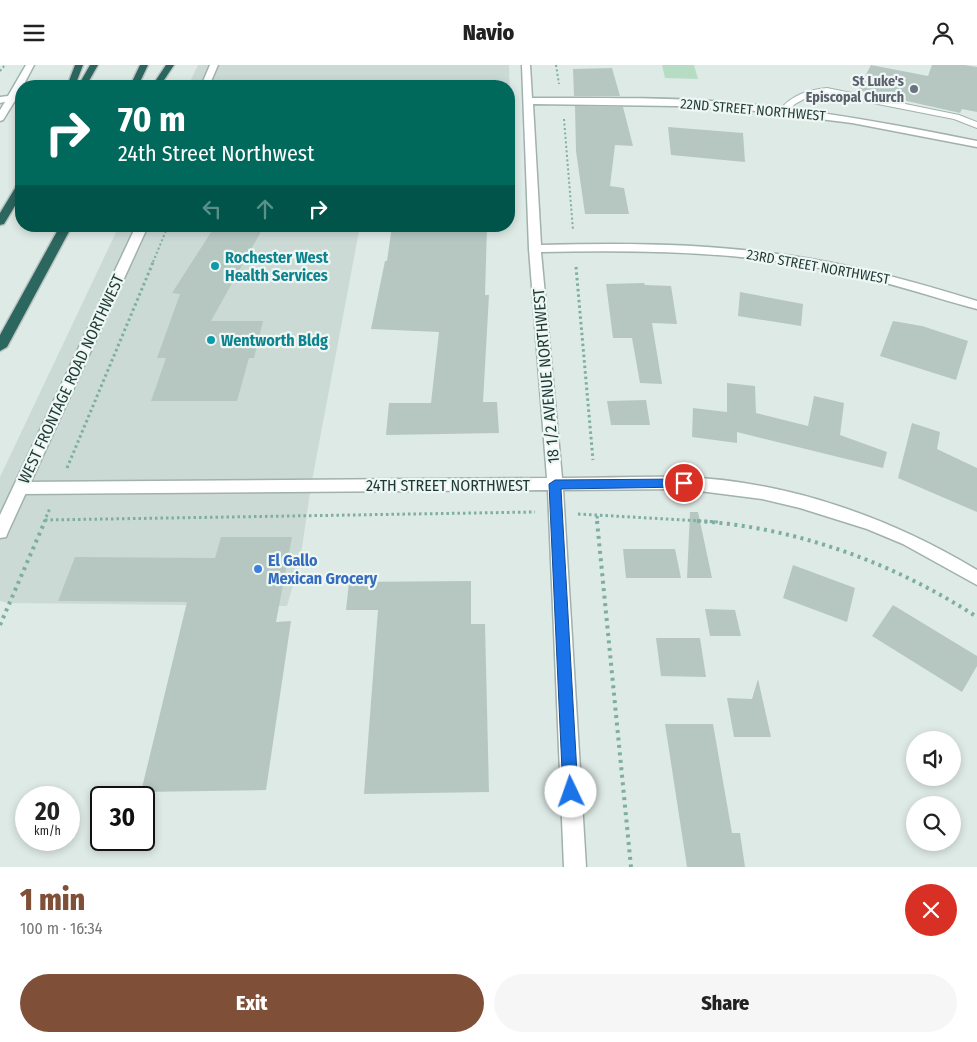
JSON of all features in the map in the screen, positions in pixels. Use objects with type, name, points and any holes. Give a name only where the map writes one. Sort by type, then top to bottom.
[{"type":"highway","points":[[73,80],[79,65]]},
{"type":"highway","points":[[85,80],[94,65]]},
{"type":"highway","points":[[137,80],[144,65]]},
{"type":"highway","points":[[160,80],[170,65]]},
{"type":"highway","points":[[0,222],[15,197]]},
{"type":"highway","points":[[0,347],[63,232]]},
{"type":"street","points":[[22,80],[30,65]]},
{"type":"street","points":[[208,80],[214,65]]},
{"type":"street","name":"18 1/2 AVENUE NORTHWEST","points":[[526,65],[535,249],[555,484],[575,867]]},
{"type":"street","points":[[0,118],[15,92]]},
{"type":"street","points":[[0,100],[11,99]]},
{"type":"street","name":"22ND STREET NORTHWEST","points":[[527,101],[680,103],[783,111],[880,125],[977,144]]},
{"type":"street","name":"WEST FRONTAGE ROAD NORTHWEST","points":[[0,532],[139,232]]},
{"type":"street","name":"23RD STREET NORTHWEST","points":[[535,249],[672,249],[777,257],[877,277],[977,305]]},
{"type":"street","name":"24TH STREET NORTHWEST","points":[[21,488],[684,483],[760,491],[808,502],[861,519],[913,542],[977,578]]},
{"type":"lane","points":[[783,111],[790,102],[813,92],[828,91],[956,117],[977,125]]},
{"type":"path","points":[[0,71],[5,65]]},
{"type":"path","points":[[556,65],[560,91]]},
{"type":"path","points":[[564,112],[573,232]]},
{"type":"path","points":[[0,625],[165,232]]},
{"type":"path","points":[[586,266],[576,266],[593,460]]},
{"type":"path","points":[[45,520],[556,512],[735,523],[814,541],[882,566],[939,592],[977,617]]},
{"type":"path","points":[[597,516],[631,867]]},
{"type":"shaded area","points":[[198,65],[509,65],[509,80],[191,80]]},
{"type":"shaded area","points":[[116,232],[359,232],[311,486],[300,561],[287,606],[9,603],[0,601],[0,477]]},
{"type":"green space","points":[[662,65],[694,65],[698,79],[665,78]]},
{"type":"building","name":"St Luke's Episcopal Church","points":[[871,65],[928,76],[932,65],[977,67],[977,112],[962,109],[960,113],[858,90]]},
{"type":"building","points":[[612,68],[620,96],[574,96],[573,69]]},
{"type":"building","points":[[575,106],[623,107],[633,146],[615,145],[610,186],[624,188],[629,214],[585,214],[576,151]]},
{"type":"building","points":[[668,127],[743,133],[745,162],[671,155]]},
{"type":"building","points":[[211,232],[261,232],[211,321],[263,321],[254,358],[249,358],[237,401],[151,401],[166,358],[157,358],[180,294],[172,293]]},
{"type":"building","points":[[391,232],[487,232],[485,295],[489,295],[483,402],[497,402],[499,433],[386,435],[389,403],[431,403],[439,332],[371,329],[385,261],[387,261]]},
{"type":"building","points":[[644,283],[645,285],[671,286],[677,324],[652,323],[662,384],[640,383],[632,338],[613,338],[606,284]]},
{"type":"building","points":[[740,292],[803,304],[801,326],[738,316]]},
{"type":"building","points":[[893,321],[922,326],[968,341],[956,380],[880,356]]},
{"type":"building","points":[[727,383],[755,386],[756,413],[808,426],[814,396],[844,403],[840,435],[887,452],[883,468],[737,432],[737,443],[692,437],[693,408],[727,412]]},
{"type":"building","points":[[646,400],[650,425],[611,425],[607,401]]},
{"type":"building","points":[[912,423],[940,432],[937,449],[977,468],[977,512],[898,478]]},
{"type":"building","points":[[690,512],[698,512],[712,578],[687,578]]},
{"type":"building","points":[[221,537],[292,537],[276,622],[291,621],[266,790],[155,792],[155,786],[142,786],[187,602],[58,601],[75,557],[215,558]]},
{"type":"building","points":[[623,549],[675,549],[681,578],[626,578]]},
{"type":"building","points":[[793,565],[855,588],[847,622],[783,598]]},
{"type":"building","points":[[471,581],[471,624],[485,624],[489,792],[364,794],[378,610],[346,610],[349,582]]},
{"type":"building","points":[[893,605],[977,656],[977,666],[962,692],[872,636]]},
{"type":"building","points":[[705,609],[735,610],[741,636],[710,636]]},
{"type":"building","points":[[656,638],[700,638],[706,677],[661,676]]},
{"type":"building","points":[[758,679],[771,737],[734,737],[727,698],[752,699]]},
{"type":"building","points":[[665,724],[713,724],[732,833],[740,833],[745,867],[687,867]]},
{"type":"place","name":"St Luke's Episcopal Church","points":[[914,89]]},
{"type":"place","name":"Rochester West Health Services","points":[[215,266]]},
{"type":"place","name":"Wentworth Bldg","points":[[211,340]]},
{"type":"place","name":"El Gallo Mexican Grocery","points":[[258,569]]},
{"type":"route","points":[[571,792],[555,484],[684,483]]}]
